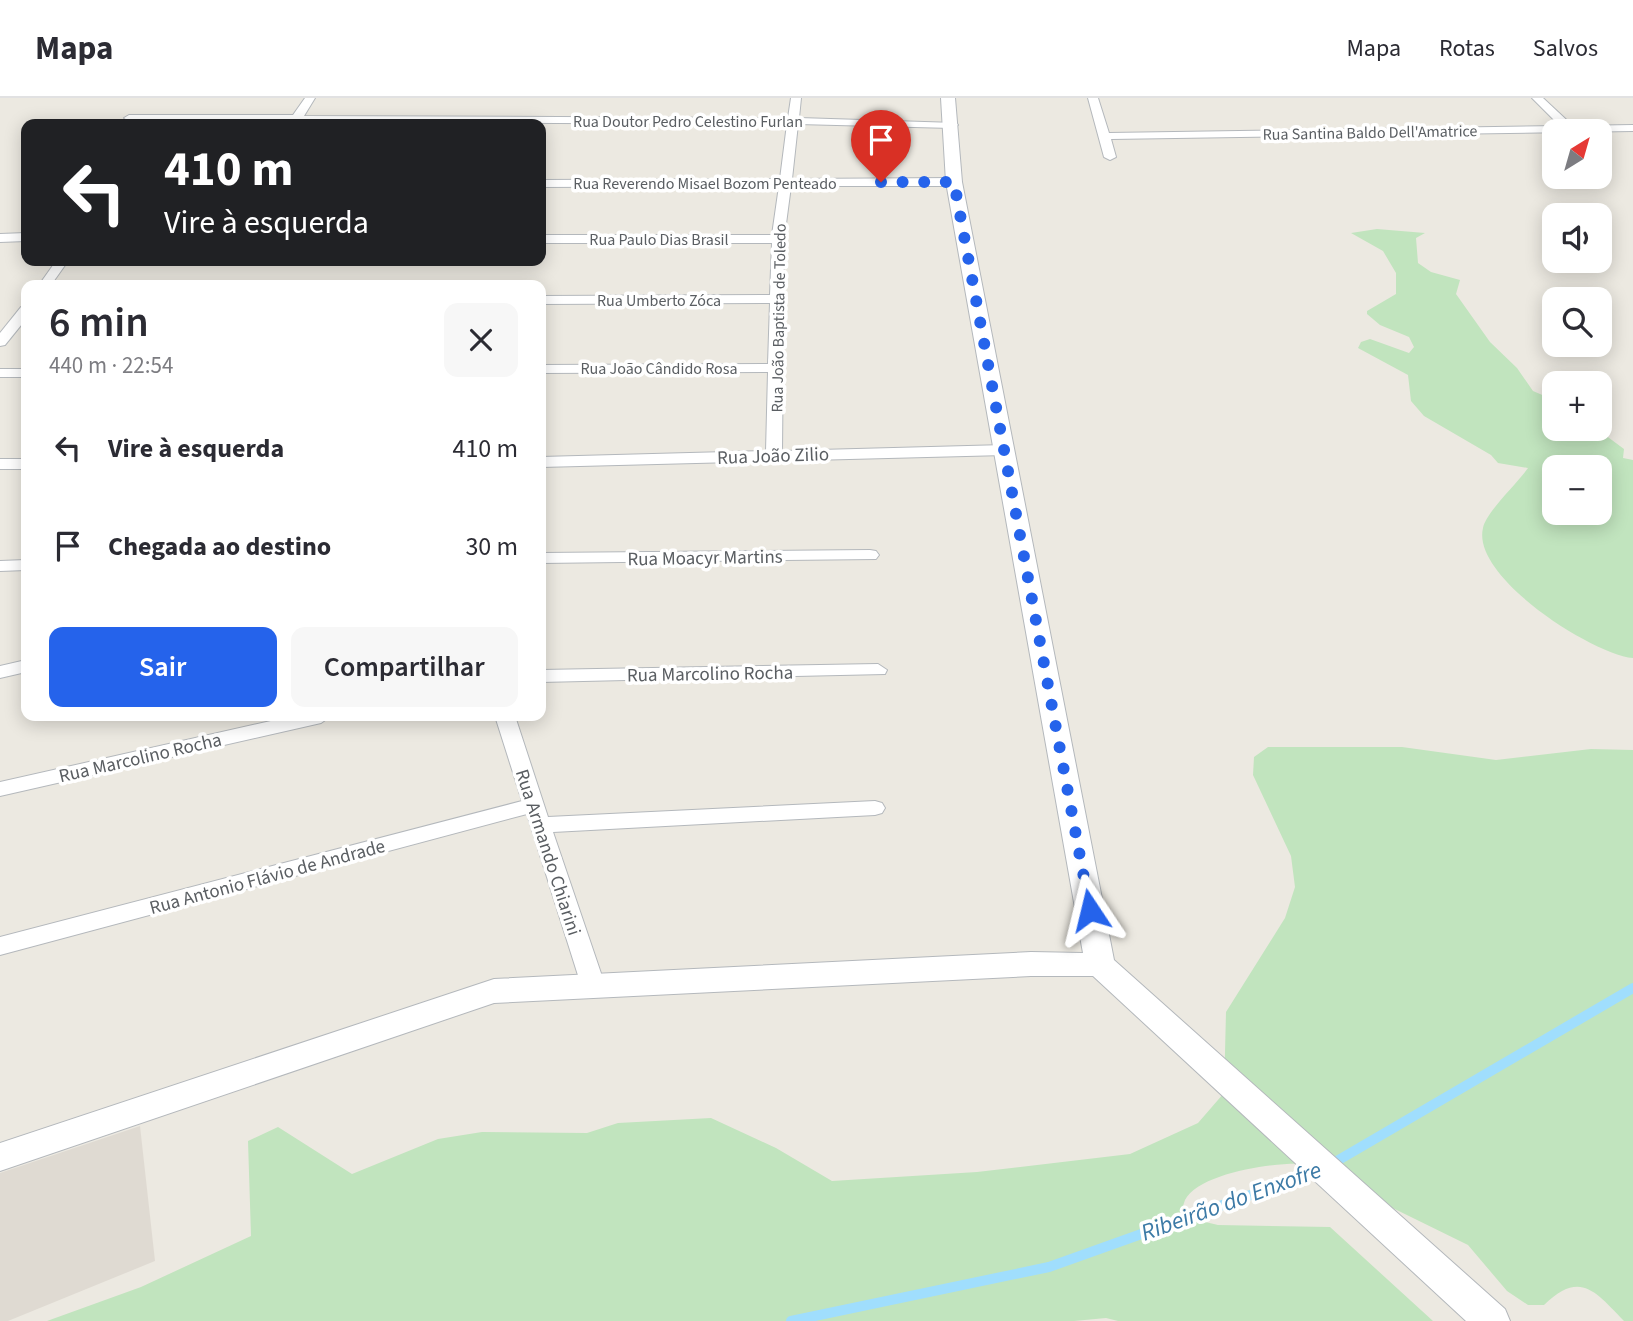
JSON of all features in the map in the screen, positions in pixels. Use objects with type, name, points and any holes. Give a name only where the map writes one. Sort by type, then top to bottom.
[{"type":"street","points":[[296,119],[310,98]]},
{"type":"street","name":"Rua João Baptista de Toledo","points":[[774,454],[778,239],[796,98]]},
{"type":"street","points":[[948,98],[954,182],[1100,965],[1492,1321]]},
{"type":"street","points":[[1093,98],[1110,157]]},
{"type":"street","points":[[1537,98],[1559,119]]},
{"type":"street","name":"Rua Doutor Pedro Celestino Furlan","points":[[131,117],[296,119]]},
{"type":"street","name":"Rua Doutor Pedro Celestino Furlan","points":[[546,120],[952,125]]},
{"type":"street","name":"Rua Santina Baldo Dell'Amatrice","points":[[1612,129],[1633,128]]},
{"type":"street","name":"Rua Santina Baldo Dell'Amatrice","points":[[1106,136],[1542,130]]},
{"type":"street","name":"Rua Reverendo Misael Bozom Penteado","points":[[546,183],[954,182]]},
{"type":"street","points":[[0,238],[21,237]]},
{"type":"street","name":"Rua Paulo Dias Brasil","points":[[546,239],[778,239]]},
{"type":"street","name":"Rua Umberto Zóca","points":[[546,300],[777,299]]},
{"type":"street","points":[[0,342],[21,316]]},
{"type":"street","name":"Rua João Cândido Rosa","points":[[546,369],[776,368]]},
{"type":"street","points":[[0,373],[21,373]]},
{"type":"street","name":"Rua João Zilio","points":[[546,462],[1004,450]]},
{"type":"street","points":[[0,464],[21,464]]},
{"type":"street","name":"Rua Moacyr Martins","points":[[546,558],[870,555]]},
{"type":"street","points":[[0,566],[21,565]]},
{"type":"street","points":[[0,672],[21,667]]},
{"type":"street","name":"Rua Marcolino Rocha","points":[[546,676],[878,670]]},
{"type":"street","name":"Rua Marcolino Rocha","points":[[0,789],[299,721]]},
{"type":"street","name":"Rua Armando Chiarini","points":[[507,721],[594,988]]},
{"type":"street","name":"Rua Antonio Flávio de Andrade","points":[[0,946],[537,815],[876,808]]},
{"type":"street","points":[[0,1157],[494,991],[1031,964],[1100,965]]},
{"type":"shaded area","points":[[140,1126],[155,1261],[8,1321],[0,1321],[0,1173]]},
{"type":"green space","points":[[1377,229],[1425,233],[1416,238],[1418,263],[1431,272],[1460,280],[1456,294],[1490,342],[1517,368],[1533,391],[1542,395],[1542,441],[1612,440],[1624,449],[1623,458],[1633,460],[1633,658],[1591,643],[1538,610],[1514,590],[1496,568],[1484,547],[1485,521],[1528,468],[1498,463],[1491,455],[1424,416],[1411,401],[1408,375],[1358,348],[1361,342],[1370,339],[1409,353],[1414,347],[1409,337],[1380,325],[1367,314],[1367,311],[1396,294],[1396,273],[1383,251],[1351,233]]},
{"type":"green space","points":[[1268,747],[1402,747],[1496,760],[1591,749],[1633,750],[1633,1321],[1624,1321],[1595,1294],[1577,1287],[1557,1294],[1544,1305],[1528,1305],[1507,1291],[1468,1245],[1303,1164],[1290,1164],[1239,1171],[1205,1183],[1185,1200],[1180,1216],[1218,1225],[1330,1227],[1433,1321],[1118,1321],[1106,1318],[1074,1321],[47,1321],[141,1287],[251,1236],[248,1141],[278,1127],[352,1174],[438,1139],[482,1132],[587,1133],[618,1123],[711,1118],[776,1148],[832,1181],[977,1172],[1130,1154],[1198,1123],[1224,1093],[1226,1012],[1285,918],[1295,887],[1291,856],[1253,775],[1254,757]]},
{"type":"waterway","name":"Ribeirão do Enxofre","points":[[1330,1165],[1633,988]]},
{"type":"waterway","name":"Ribeirão do Enxofre","points":[[791,1321],[1049,1267],[1315,1172]]},
{"type":"route","points":[[881,182],[954,182],[1090,910]]}]
